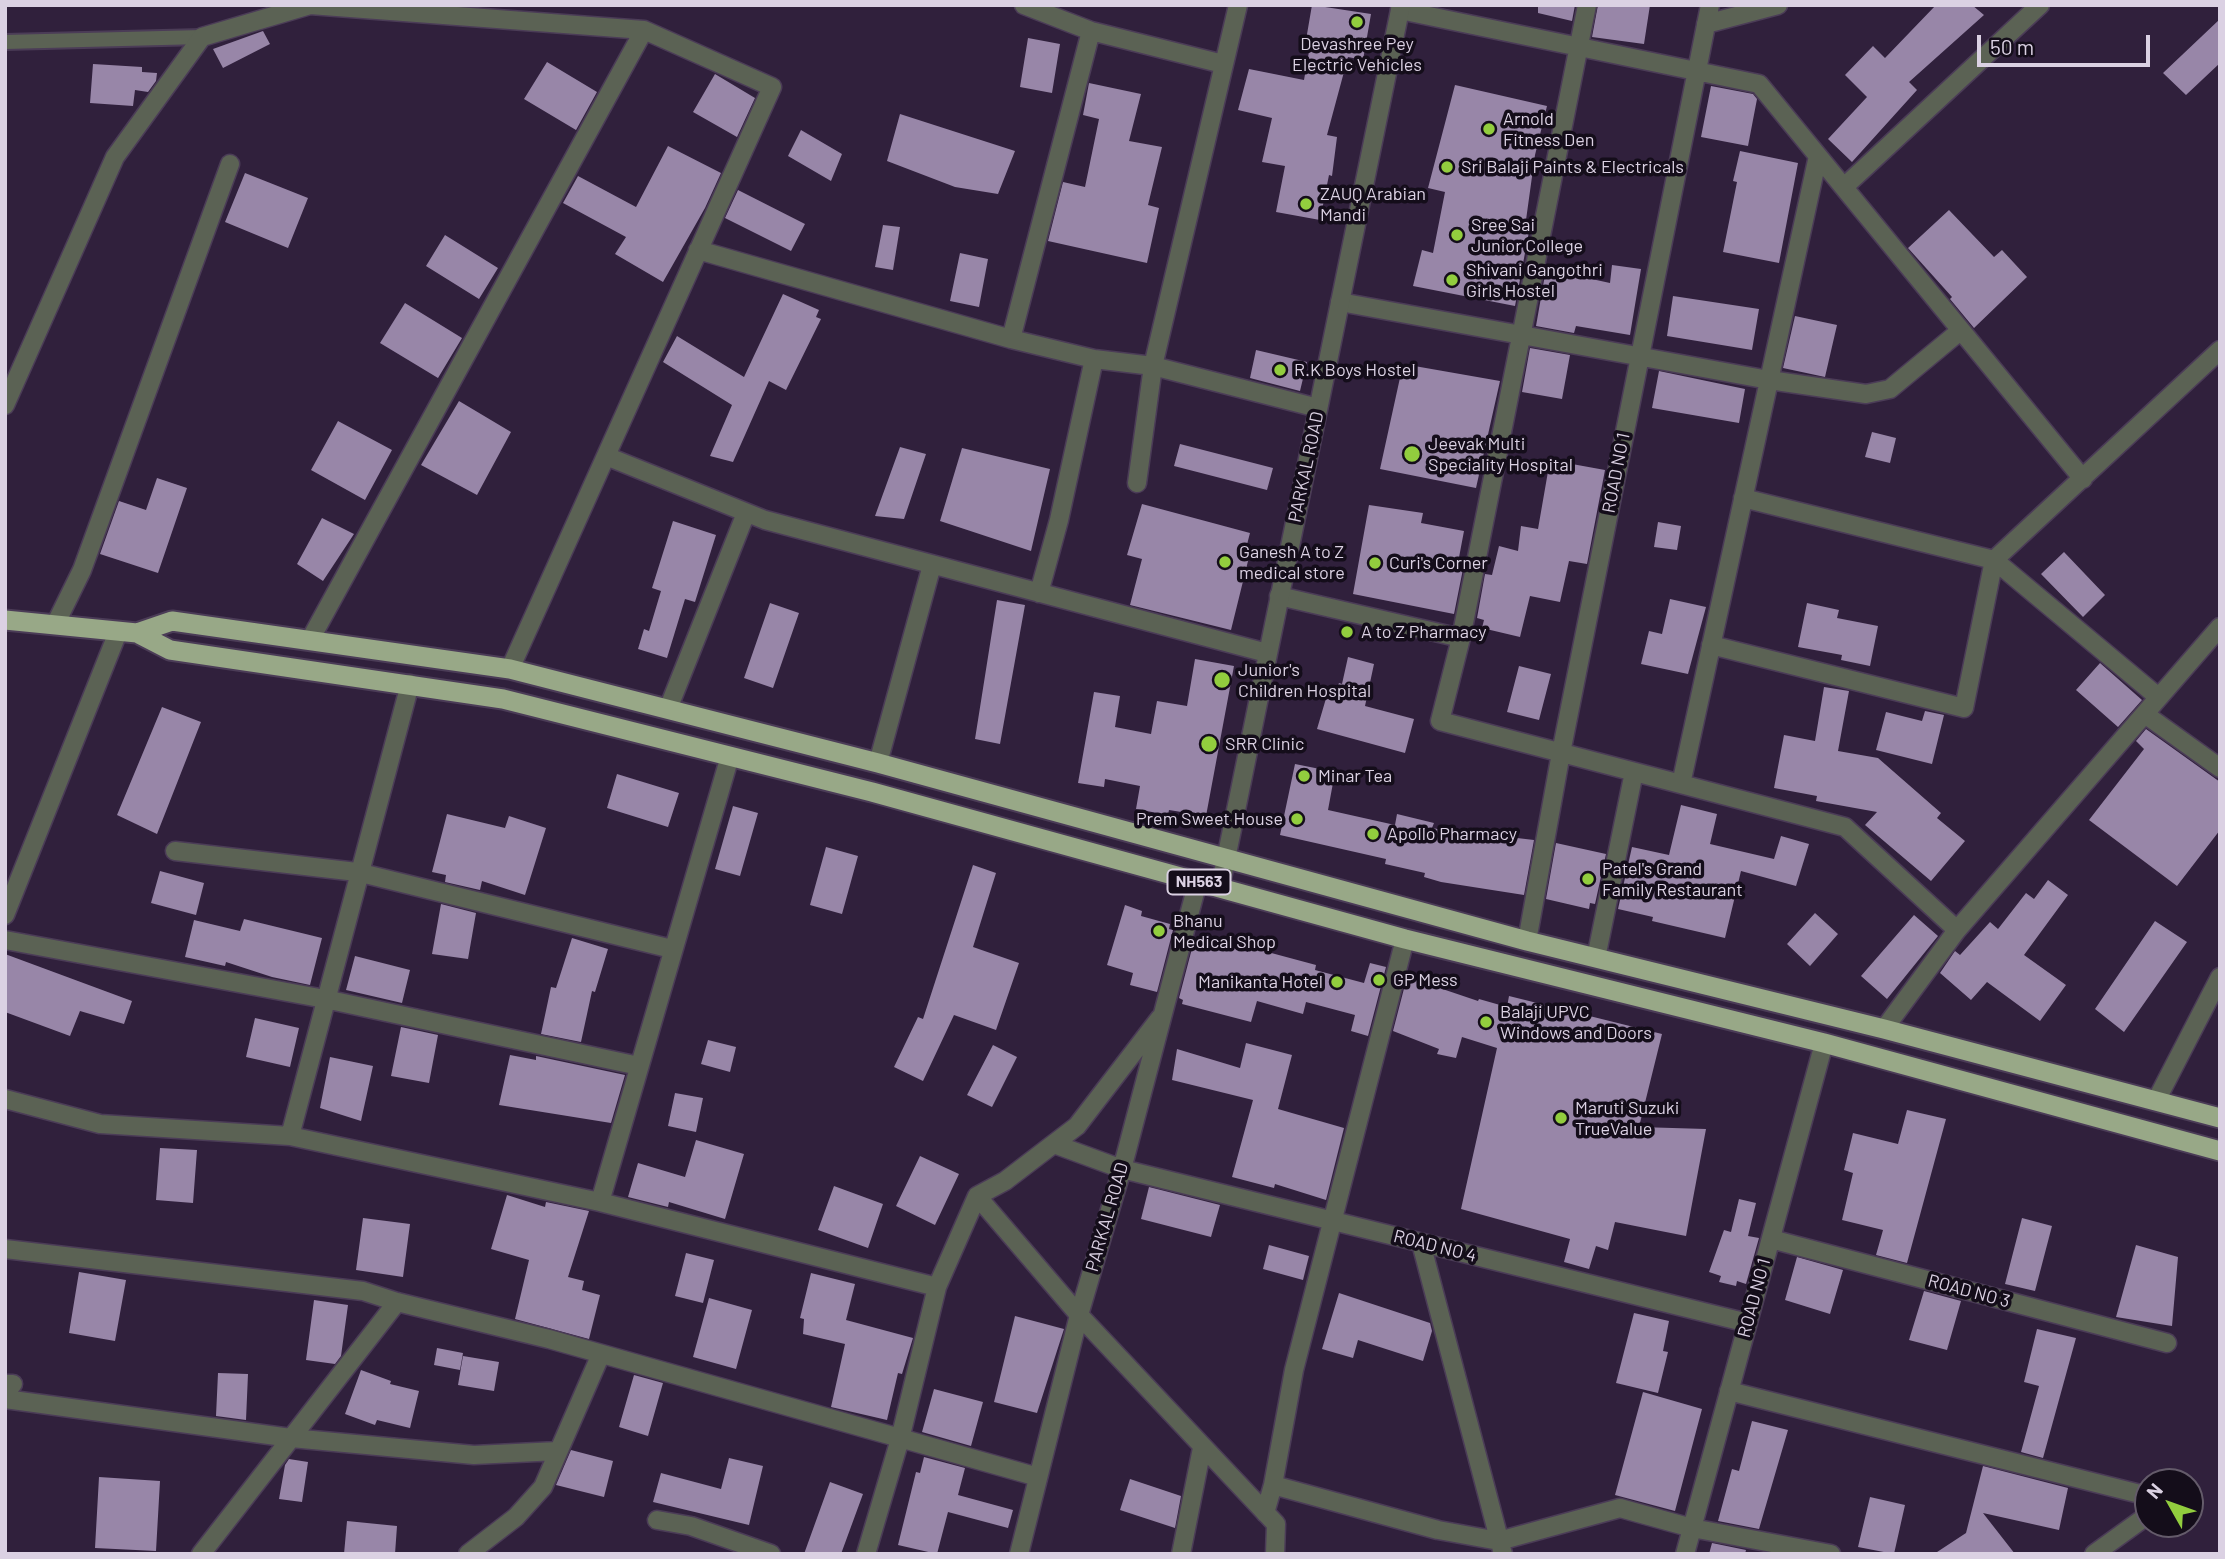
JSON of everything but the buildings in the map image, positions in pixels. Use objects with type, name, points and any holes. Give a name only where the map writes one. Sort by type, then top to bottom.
[{"type":"highway","name":"NH563","points":[[5,620],[128,632],[170,650],[503,699],[730,756],[1405,939],[1824,1043],[2220,1151]]},
{"type":"highway","name":"NH563","points":[[128,632],[172,621],[510,669],[878,763],[1527,941],[1884,1029],[2220,1118]]},
{"type":"street","points":[[5,405],[116,157],[202,37],[310,5],[644,30],[772,87],[510,669]]},
{"type":"street","points":[[1024,5],[1091,31],[1223,64]]},
{"type":"street","points":[[1137,483],[1153,366],[1238,5]]},
{"type":"street","points":[[1587,5],[1461,638],[1440,721],[1845,827],[1957,930]]},
{"type":"street","name":"ROAD NO 1","points":[[1527,941],[1561,753],[1710,5]]},
{"type":"street","points":[[1706,24],[1777,5]]},
{"type":"street","points":[[1844,187],[2040,5]]},
{"type":"street","points":[[1401,8],[1759,84],[2083,479]]},
{"type":"street","name":"PARKAL ROAD","points":[[1220,888],[1401,8]]},
{"type":"street","points":[[310,640],[644,30]]},
{"type":"street","points":[[1011,339],[1091,31]]},
{"type":"street","points":[[1681,784],[1818,156]]},
{"type":"street","points":[[55,625],[82,570],[230,164]]},
{"type":"street","points":[[698,250],[1011,339],[1094,359],[1153,366],[1318,408]]},
{"type":"street","points":[[1340,302],[1769,380],[1866,394],[1890,389],[1960,331]]},
{"type":"street","points":[[1711,645],[1964,708],[1994,560],[2220,350]]},
{"type":"street","points":[[1039,593],[1059,520],[1094,359]]},
{"type":"street","points":[[606,456],[746,513],[1267,653]]},
{"type":"street","points":[[1743,498],[1994,560],[2157,696]]},
{"type":"street","points":[[668,709],[746,513]]},
{"type":"street","points":[[878,763],[932,565]]},
{"type":"street","points":[[1279,596],[1461,638]]},
{"type":"street","points":[[1884,1029],[1957,930],[2146,715],[2157,696],[2220,627]]},
{"type":"street","points":[[5,915],[128,632]]},
{"type":"street","points":[[290,1136],[357,872],[410,684]]},
{"type":"street","points":[[2146,715],[2220,768]]},
{"type":"street","points":[[600,1202],[730,756]]},
{"type":"street","points":[[1596,958],[1634,772]]},
{"type":"street","points":[[175,851],[357,872],[672,949]]},
{"type":"street","name":"PARKAL ROAD","points":[[1019,1554],[1079,1315],[1122,1169],[1198,881]]},
{"type":"street","points":[[1265,1513],[1273,1485],[1294,1370],[1405,939]]},
{"type":"street","points":[[5,940],[325,999],[639,1066]]},
{"type":"street","points":[[2156,1101],[2220,977]]},
{"type":"street","points":[[866,1554],[900,1439],[937,1287],[977,1196],[1005,1181],[1077,1126],[1165,1011]]},
{"type":"street","name":"ROAD NO 1","points":[[1685,1554],[1824,1043]]},
{"type":"street","points":[[5,1099],[100,1124],[290,1136],[600,1202],[937,1287]]},
{"type":"street","name":"ROAD NO 4","points":[[1054,1144],[1122,1169],[1748,1323]]},
{"type":"street","points":[[977,1196],[1079,1315],[1276,1524],[1275,1554]]},
{"type":"street","name":"ROAD NO 3","points":[[1771,1238],[2167,1343]]},
{"type":"street","points":[[1420,1243],[1501,1547]]},
{"type":"street","points":[[5,1249],[363,1291],[601,1354],[1038,1477]]},
{"type":"street","points":[[201,1554],[397,1302]]},
{"type":"street","points":[[468,1554],[532,1502],[543,1487],[601,1354]]},
{"type":"street","points":[[5,1384],[13,1384],[5,1392]]},
{"type":"street","points":[[1729,1391],[2134,1492]]},
{"type":"street","points":[[5,1399],[291,1438],[474,1455],[558,1451]]},
{"type":"street","points":[[1181,1554],[1202,1448]]},
{"type":"street","points":[[1273,1485],[1501,1547],[1620,1508],[1692,1528],[1831,1554]]},
{"type":"street","points":[[657,1520],[691,1526],[771,1554]]},
{"type":"street","points":[[2094,1554],[2134,1525]]},
{"type":"lane","points":[[5,42],[202,37]]},
{"type":"place","name":"Devashree Pey Electric Vehicles","points":[[1357,22]]},
{"type":"place","name":"Arnold Fitness Den","points":[[1489,129]]},
{"type":"place","name":"Sri Balaji Paints & Electricals","points":[[1447,167]]},
{"type":"place","name":"ZAUQ Arabian Mandi","points":[[1306,204]]},
{"type":"place","name":"Sree Sai Junior College","points":[[1457,235]]},
{"type":"place","name":"Shivani Gangothri Girls Hostel","points":[[1452,280]]},
{"type":"place","name":"R.K Boys Hostel","points":[[1280,370]]},
{"type":"place","name":"Jeevak Multi Speciality Hospital","points":[[1412,454]]},
{"type":"place","name":"Ganesh A to Z medical store","points":[[1225,562]]},
{"type":"place","name":"Curi's Corner","points":[[1375,563]]},
{"type":"place","name":"A to Z Pharmacy","points":[[1347,632]]},
{"type":"place","name":"Junior's Children Hospital","points":[[1222,680]]},
{"type":"place","name":"SRR Clinic","points":[[1209,744]]},
{"type":"place","name":"Minar Tea","points":[[1304,776]]},
{"type":"place","name":"Prem Sweet House","points":[[1297,819]]},
{"type":"place","name":"Apollo Pharmacy","points":[[1373,834]]},
{"type":"place","name":"Patel's Grand Family Restaurant","points":[[1588,879]]},
{"type":"place","name":"Bhanu Medical Shop","points":[[1159,931]]},
{"type":"place","name":"GP Mess","points":[[1379,980]]},
{"type":"place","name":"Manikanta Hotel","points":[[1337,982]]},
{"type":"place","name":"Balaji UPVC Windows and Doors","points":[[1486,1022]]},
{"type":"place","name":"Maruti Suzuki TrueValue","points":[[1561,1118]]}]
